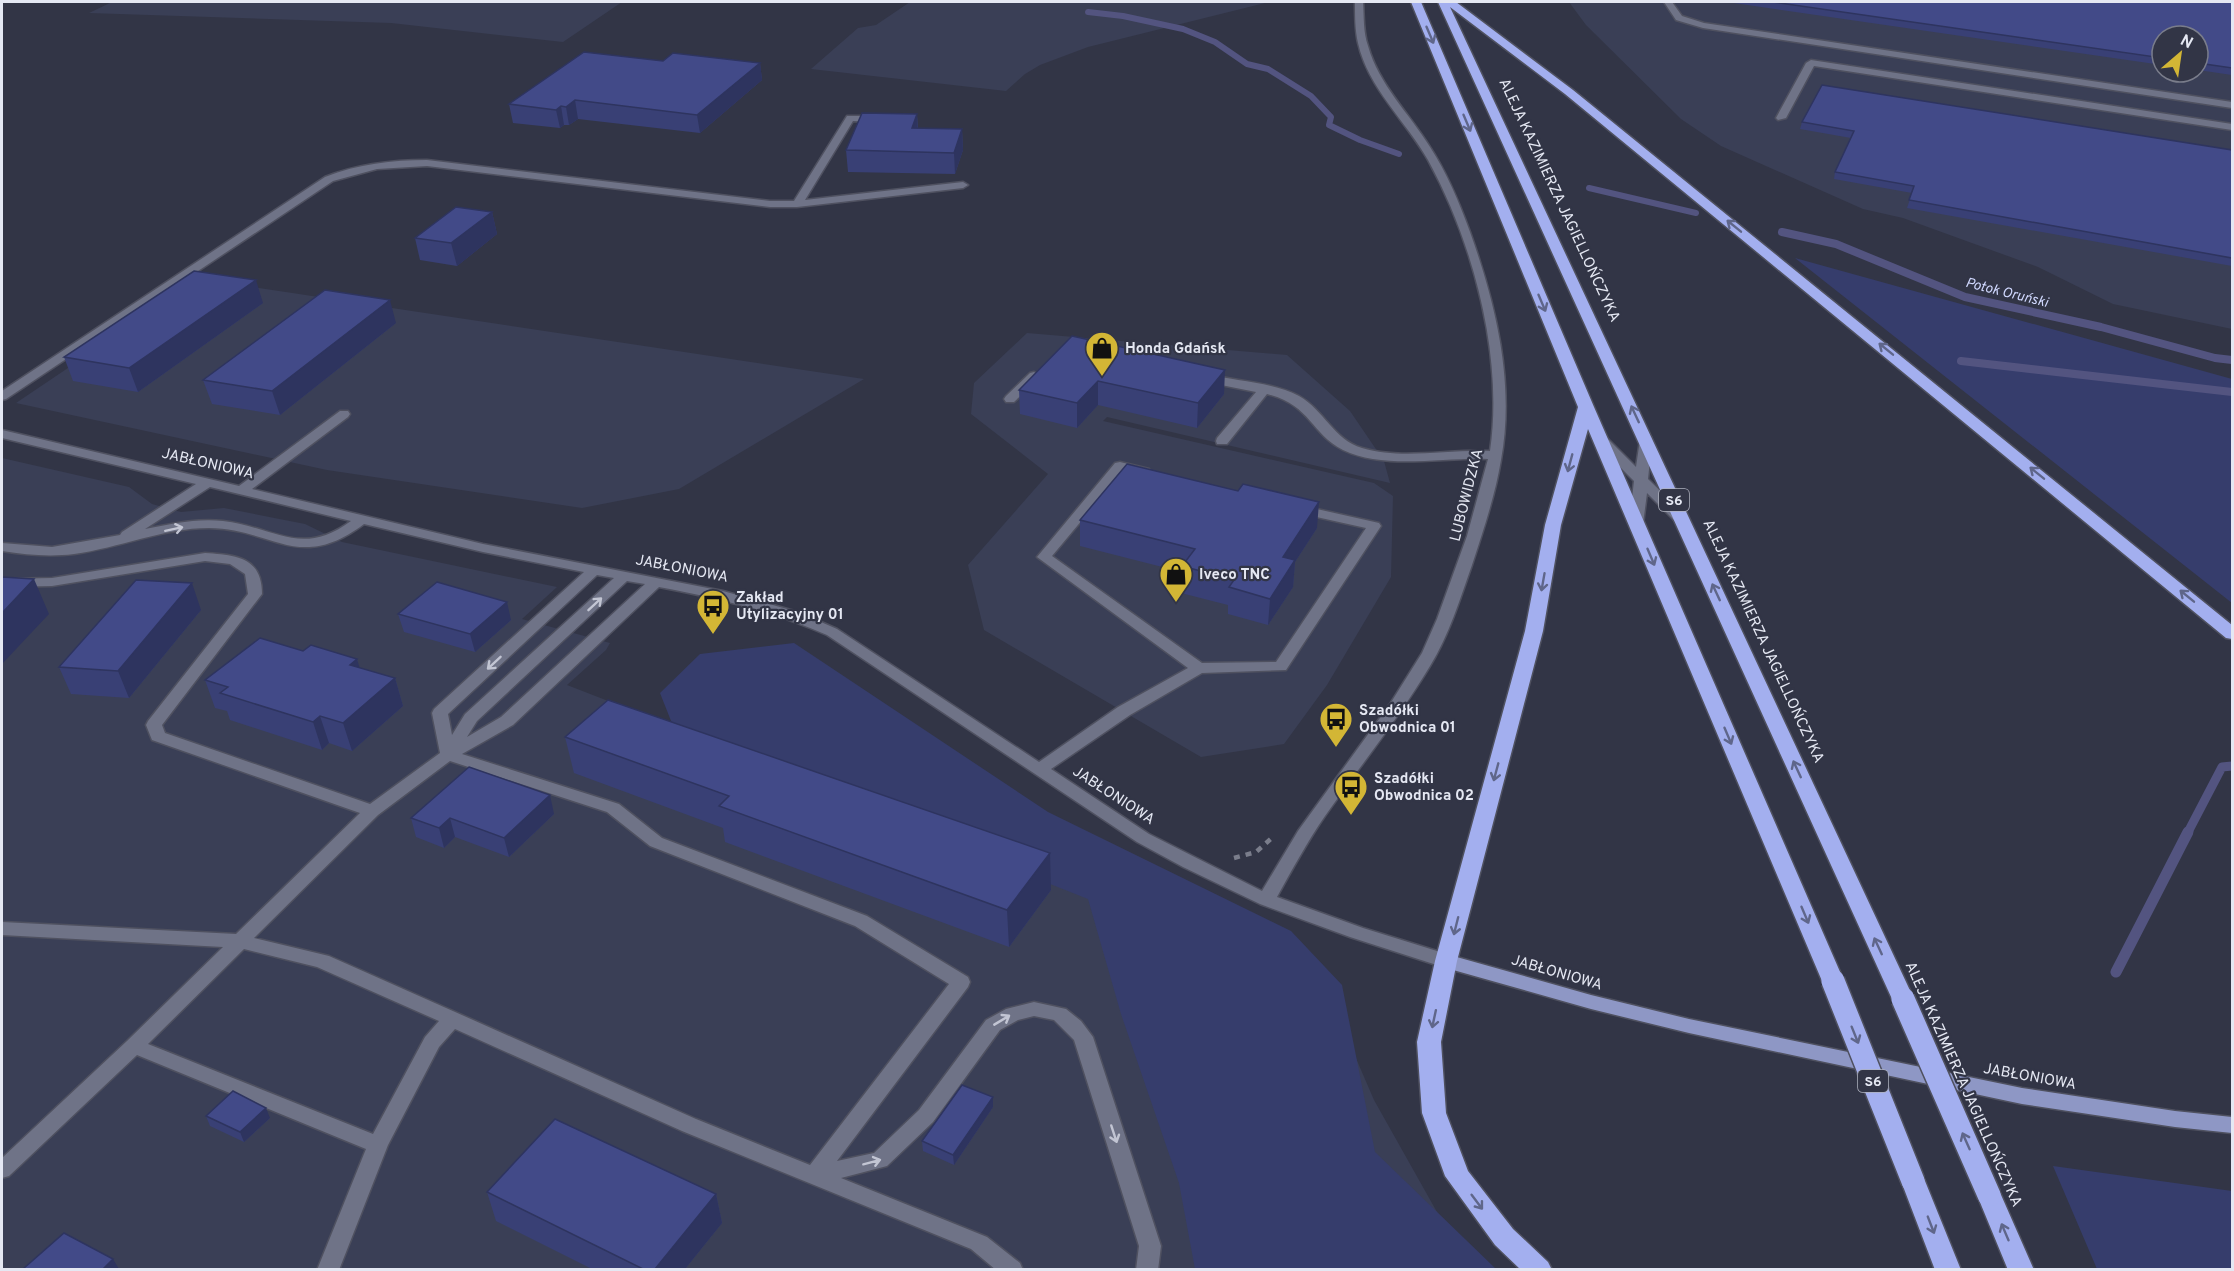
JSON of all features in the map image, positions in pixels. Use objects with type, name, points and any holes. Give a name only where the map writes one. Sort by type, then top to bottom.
[{"type":"highway","name":"S6","points":[[1416,2],[1636,524],[1833,981],[1948,1269]]},
{"type":"highway","name":"ALEJA KAZIMIERZA JAGIELLOŃCZYKA","points":[[1443,2],[1903,999],[2021,1269]]},
{"type":"highway","points":[[1450,2],[1578,100],[2232,634]]},
{"type":"highway","points":[[1539,1269],[1504,1237],[1457,1176],[1434,1113],[1430,1042],[1446,961],[1534,630],[1553,525],[1586,406]]},
{"type":"main road","name":"JABŁONIOWA","points":[[1446,961],[1591,1002],[1689,1026],[2022,1096],[2175,1119],[2232,1125]]},
{"type":"street","name":"LUBOWIDZKA","points":[[1266,900],[1305,835],[1378,735],[1425,662],[1451,602],[1469,552],[1491,474],[1499,423],[1497,353],[1483,290],[1458,213],[1437,168],[1413,129],[1389,99],[1370,67],[1360,28],[1359,2]]},
{"type":"street","points":[[1668,2],[1679,18],[1702,25],[2232,105]]},
{"type":"street","points":[[1781,118],[1811,63],[2232,127]]},
{"type":"street","points":[[797,204],[850,118],[885,119]]},
{"type":"street","points":[[2,396],[329,179],[345,172],[407,163],[427,163],[770,204],[797,204],[963,185]]},
{"type":"street","points":[[1010,399],[1040,370]]},
{"type":"street","points":[[1197,376],[1294,399],[1332,438],[1359,451],[1388,455],[1494,455]]},
{"type":"street","points":[[1222,441],[1263,391]]},
{"type":"street","points":[[241,491],[344,414]]},
{"type":"street","name":"JABŁONIOWA","points":[[2,434],[362,519],[594,570],[723,595],[783,612],[832,632],[1143,838],[1266,900],[1353,932],[1446,961]]},
{"type":"street","points":[[1601,440],[1685,523]]},
{"type":"street","points":[[1636,524],[1646,440]]},
{"type":"street","points":[[1154,474],[1120,466],[1044,557],[1199,668]]},
{"type":"street","points":[[117,541],[207,483]]},
{"type":"street","points":[[1040,769],[1124,711],[1199,668],[1281,667],[1374,526],[1281,504]]},
{"type":"street","points":[[2,547],[30,552],[88,549],[191,525],[225,525],[285,543],[315,543],[333,538],[362,519]]},
{"type":"street","points":[[2,583],[52,582],[205,557],[229,559],[244,564],[253,573],[256,583],[255,594],[154,725],[158,736],[372,811]]},
{"type":"street","points":[[448,755],[440,712],[594,570]]},
{"type":"street","points":[[448,755],[471,718],[624,576]]},
{"type":"street","points":[[2,1170],[134,1046],[372,811],[448,755],[507,721],[656,582]]},
{"type":"street","points":[[448,755],[613,808],[656,842],[861,921],[961,982],[815,1175]]},
{"type":"street","points":[[2,928],[239,942],[322,961],[690,1125],[979,1244],[1012,1269]]},
{"type":"street","points":[[815,1175],[880,1160],[926,1116],[993,1025],[1013,1014],[1034,1009],[1059,1014],[1083,1037],[1150,1246],[1147,1269]]},
{"type":"street","points":[[328,1269],[378,1146],[432,1042],[453,1018]]},
{"type":"street","points":[[134,1046],[378,1146]]},
{"type":"path","points":[[1225,858],[1244,857],[1262,849],[1280,829]]},
{"type":"shaded area","points":[[112,2],[622,2],[563,42],[391,23],[89,13]]},
{"type":"shaded area","points":[[910,2],[1269,2],[1088,47],[1040,65],[1025,74],[1006,91],[811,69],[858,28],[876,25]]},
{"type":"shaded area","points":[[1569,2],[2232,2],[2232,329],[2113,304],[2038,267],[1903,218],[1863,209],[1721,146],[1681,119],[1586,25]]},
{"type":"shaded area","points":[[1795,258],[2232,379],[2232,603]]},
{"type":"shaded area","points":[[200,279],[864,379],[679,489],[582,508],[327,470],[16,403]]},
{"type":"shaded area","name":"Iveco TNC","points":[[1027,333],[1287,355],[1350,411],[1384,461],[1390,483],[1107,417],[1103,421],[1374,483],[1393,496],[1391,577],[1327,685],[1284,744],[1201,757],[984,630],[968,565],[1048,474],[971,414],[974,383]]},
{"type":"shaded area","points":[[2,458],[129,487],[152,504],[181,512],[224,508],[305,524],[342,542],[557,587],[522,619],[610,643],[606,650],[567,685],[1077,883],[1314,961],[1374,1100],[1469,1269],[2,1270]]},
{"type":"shaded area","points":[[794,643],[1048,812],[1291,931],[1342,985],[1375,1152],[1496,1269],[1195,1269],[1179,1183],[1121,1014],[1088,899],[677,736],[660,693],[700,654]]},
{"type":"shaded area","points":[[2053,1166],[2232,1191],[2232,1269],[2097,1269]]},
{"type":"building","points":[[1773,2],[2232,2],[2232,68],[2210,65],[2210,24],[2150,24],[2150,56]]},
{"type":"building","points":[[584,52],[663,61],[673,53],[760,63],[697,115],[575,100],[566,107],[561,106],[556,110],[509,104]]},
{"type":"building","points":[[1822,85],[2232,150],[2232,258],[1909,200],[1914,186],[1835,172],[1854,131],[1802,122]]},
{"type":"building","points":[[862,113],[917,114],[912,128],[962,129],[954,153],[846,150]]},
{"type":"building","points":[[456,207],[492,212],[451,243],[415,238]]},
{"type":"building","points":[[194,271],[256,280],[129,368],[64,357]]},
{"type":"building","points":[[325,290],[390,300],[272,391],[203,380]]},
{"type":"building","points":[[1072,336],[1225,370],[1198,403],[1098,381],[1077,403],[1019,390]]},
{"type":"building","points":[[1127,464],[1238,491],[1243,484],[1319,502],[1283,557],[1295,560],[1270,599],[1229,587],[1234,580],[1182,566],[1195,549],[1080,520]]},
{"type":"building","points":[[2,577],[34,579],[2,613]]},
{"type":"building","points":[[136,580],[192,583],[118,671],[59,667]]},
{"type":"building","points":[[437,582],[507,602],[470,634],[398,614]]},
{"type":"building","points":[[260,638],[303,651],[311,645],[357,659],[350,665],[395,678],[343,723],[320,716],[313,722],[220,693],[228,687],[205,680]]},
{"type":"building","points":[[608,700],[1050,853],[1007,910],[719,806],[729,796],[565,737]]},
{"type":"building","points":[[469,767],[550,795],[504,838],[450,818],[439,828],[411,818]]},
{"type":"building","points":[[962,1085],[993,1097],[953,1155],[922,1141]]},
{"type":"building","points":[[233,1091],[266,1108],[240,1132],[206,1116]]},
{"type":"building","points":[[555,1119],[716,1194],[655,1269],[643,1269],[487,1192]]},
{"type":"building","points":[[64,1233],[113,1259],[103,1269],[23,1269]]},
{"type":"waterway","name":"Potok Oruński","points":[[1088,12],[1123,16],[1183,29],[1215,42],[1247,64],[1268,69],[1311,96],[1331,117],[1329,125],[1360,140],[1399,154]]},
{"type":"waterway","name":"Potok Oruński","points":[[1589,188],[1696,213]]},
{"type":"waterway","name":"Potok Oruński","points":[[1782,232],[1836,244],[1965,297],[2101,327],[2215,358],[2232,360]]},
{"type":"waterway","points":[[1961,361],[2232,392]]},
{"type":"waterway","points":[[2187,834],[2222,767],[2232,766]]},
{"type":"waterway","points":[[2116,972],[2188,832]]},
{"type":"place","name":"Honda Gdańsk","points":[[1102,377]]},
{"type":"place","name":"Iveco TNC","points":[[1176,603]]},
{"type":"place","name":"Zakład Utylizacyjny 01","points":[[713,635]]},
{"type":"place","name":"Szadółki Obwodnica 01","points":[[1336,748]]},
{"type":"place","name":"Szadółki Obwodnica 02","points":[[1351,816]]}]
